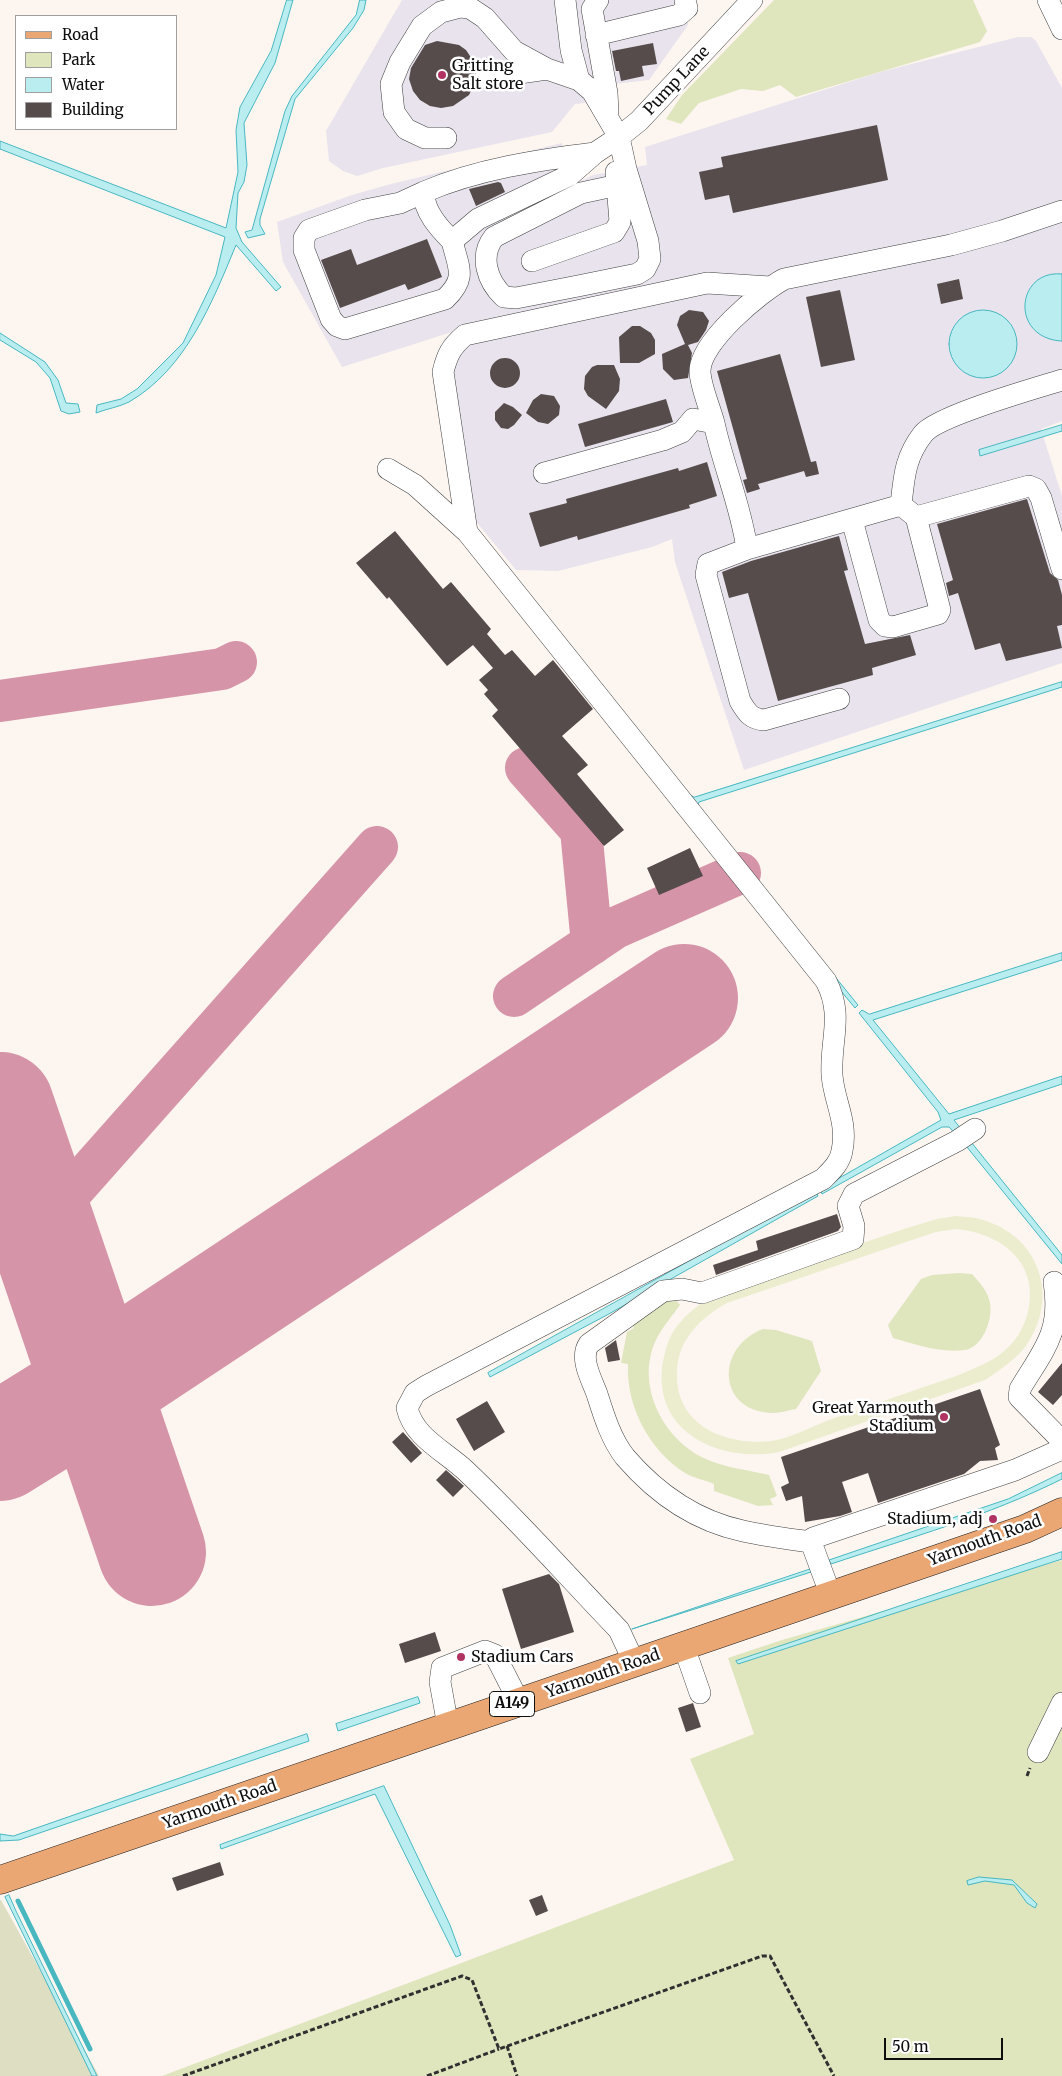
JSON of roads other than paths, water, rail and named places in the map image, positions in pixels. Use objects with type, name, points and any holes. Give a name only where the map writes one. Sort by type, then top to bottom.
[{"type":"main road","name":"Yarmouth Road","points":[[0,1880],[1025,1530],[1062,1512]]},
{"type":"street","points":[[564,0],[571,50],[579,80]]},
{"type":"street","points":[[598,0],[592,8],[607,93],[609,139],[626,169],[648,241],[650,259],[645,269],[637,274],[516,298],[504,296],[496,289],[491,280],[486,254],[486,247],[494,237],[581,193],[618,184]]},
{"type":"street","points":[[596,35],[680,15],[687,8],[685,0]]},
{"type":"street","name":"Pump Lane","points":[[452,241],[478,219],[570,175],[609,139],[639,121],[752,0]]},
{"type":"street","points":[[1048,0],[1062,29]]},
{"type":"street","points":[[446,138],[425,138],[406,129],[394,112],[391,84],[400,62],[422,26],[441,12],[452,7],[470,8],[485,18],[514,51],[547,69],[579,80],[592,91],[609,139],[618,184],[620,222],[614,232],[532,261]]},
{"type":"street","points":[[485,78],[547,69]]},
{"type":"street","points":[[424,192],[423,201],[440,228],[452,241],[460,272],[457,288],[445,300],[345,329],[337,326],[331,319],[304,250],[304,238],[309,230],[365,210],[400,202],[424,192],[461,178],[565,157],[609,139]]},
{"type":"street","points":[[747,549],[744,528],[720,451],[700,370],[711,342],[770,287],[784,280],[951,245],[1002,231],[1062,211]]},
{"type":"street","points":[[466,532],[443,372],[450,350],[465,335],[707,283],[770,287]]},
{"type":"street","points":[[852,520],[879,620],[885,626],[893,627],[938,614],[940,610],[938,594],[908,511],[905,466],[924,432],[936,425],[985,404],[1062,380]]},
{"type":"street","points":[[544,473],[663,440],[682,432],[693,419],[714,423]]},
{"type":"street","points":[[388,469],[415,485],[466,532],[826,981],[833,994],[836,1011],[832,1077],[842,1113],[844,1136],[842,1153],[834,1168],[823,1179],[426,1386],[415,1393],[407,1408],[409,1419],[420,1432],[465,1470],[619,1630],[634,1662]]},
{"type":"street","points":[[839,699],[764,720],[754,719],[747,713],[740,702],[706,575],[708,564],[747,549],[852,520],[908,511],[1029,486],[1036,489],[1041,498],[1062,569]]},
{"type":"street","points":[[974,1129],[957,1141],[854,1194],[848,1206],[854,1226],[853,1239],[702,1293],[682,1289],[663,1291],[589,1344],[585,1349],[586,1363],[611,1433],[625,1456],[674,1503],[714,1522],[742,1531],[811,1542],[820,1535],[1015,1470],[1062,1449]]},
{"type":"street","points":[[1054,1282],[1056,1294],[1054,1335],[1020,1389],[1019,1397],[1062,1442]]},
{"type":"street","points":[[811,1542],[831,1596]]},
{"type":"street","points":[[684,1647],[700,1693]]},
{"type":"street","points":[[448,1726],[440,1682],[442,1668],[485,1651],[495,1655],[519,1702]]},
{"type":"street","points":[[1038,1752],[1062,1703]]},
{"type":"water","points":[[287,0],[293,0],[275,63],[244,123],[247,165],[244,182],[238,193],[236,228],[242,242],[281,287],[276,291],[236,245],[207,311],[182,353],[149,388],[129,402],[96,413],[97,405],[121,399],[137,389],[183,343],[216,275],[225,237],[0,149],[0,141],[226,228],[238,172],[236,130],[240,107],[271,51]]},
{"type":"water","points":[[360,0],[366,0],[364,10],[353,28],[295,99],[260,219],[260,225],[265,234],[248,238],[245,232],[252,230],[285,111],[292,96],[356,15]]},
{"type":"water","points":[[1062,274],[1062,341],[1060,341],[1044,336],[1032,328],[1026,316],[1025,304],[1028,292],[1036,282],[1047,275]]},
{"type":"water","points":[[983,310],[996,313],[1007,320],[1014,331],[1017,344],[1014,357],[1007,368],[996,375],[983,378],[970,375],[959,368],[952,357],[949,344],[952,331],[959,320],[970,313]]},
{"type":"water","points":[[0,333],[45,362],[58,380],[66,403],[78,404],[80,412],[69,414],[61,411],[50,378],[36,362],[0,340]]},
{"type":"water","points":[[1062,425],[1062,431],[980,456],[979,450]]},
{"type":"water","points":[[1062,682],[1062,687],[699,802],[697,807],[858,1005],[855,1008],[697,817],[686,793],[694,797]]},
{"type":"water","points":[[1062,953],[1062,960],[873,1020],[949,1114],[1062,1076],[1062,1084],[954,1120],[965,1134],[959,1138],[949,1127],[942,1127],[822,1194],[820,1189],[941,1120],[938,1112],[859,1013],[862,1010],[869,1014]]},
{"type":"water","points":[[967,1137],[1062,1255],[1062,1264],[962,1141]]},
{"type":"water","points":[[816,1191],[818,1196],[607,1315],[490,1377],[488,1373]]},
{"type":"water","points":[[1062,1473],[1062,1479],[977,1515],[831,1564],[829,1560],[1008,1499]]},
{"type":"water","points":[[1062,1552],[1062,1559],[738,1664],[736,1661]]},
{"type":"water","points":[[811,1569],[811,1572],[632,1629]]},
{"type":"water","points":[[418,1697],[420,1703],[338,1731],[336,1724]]},
{"type":"water","points":[[307,1734],[309,1741],[19,1840],[0,1841],[0,1834],[13,1836]]},
{"type":"water","points":[[384,1786],[450,1925],[461,1955],[456,1957],[375,1794],[221,1849],[220,1845]]},
{"type":"water","points":[[979,1877],[1012,1880],[1037,1904],[1035,1908],[1027,1903],[1014,1885],[985,1881],[968,1885],[967,1881]]},
{"type":"water","points":[[9,1895],[97,2076],[92,2076],[5,1897]]},
{"type":"waterway","points":[[18,1901],[90,2049]]},
{"type":"place","name":"Gritting Salt store","points":[[442,75]]},
{"type":"place","name":"Great Yarmouth Stadium","points":[[944,1417]]},
{"type":"place","name":"Stadium, adj","points":[[993,1519]]},
{"type":"place","name":"Stadium Cars","points":[[461,1657]]}]
